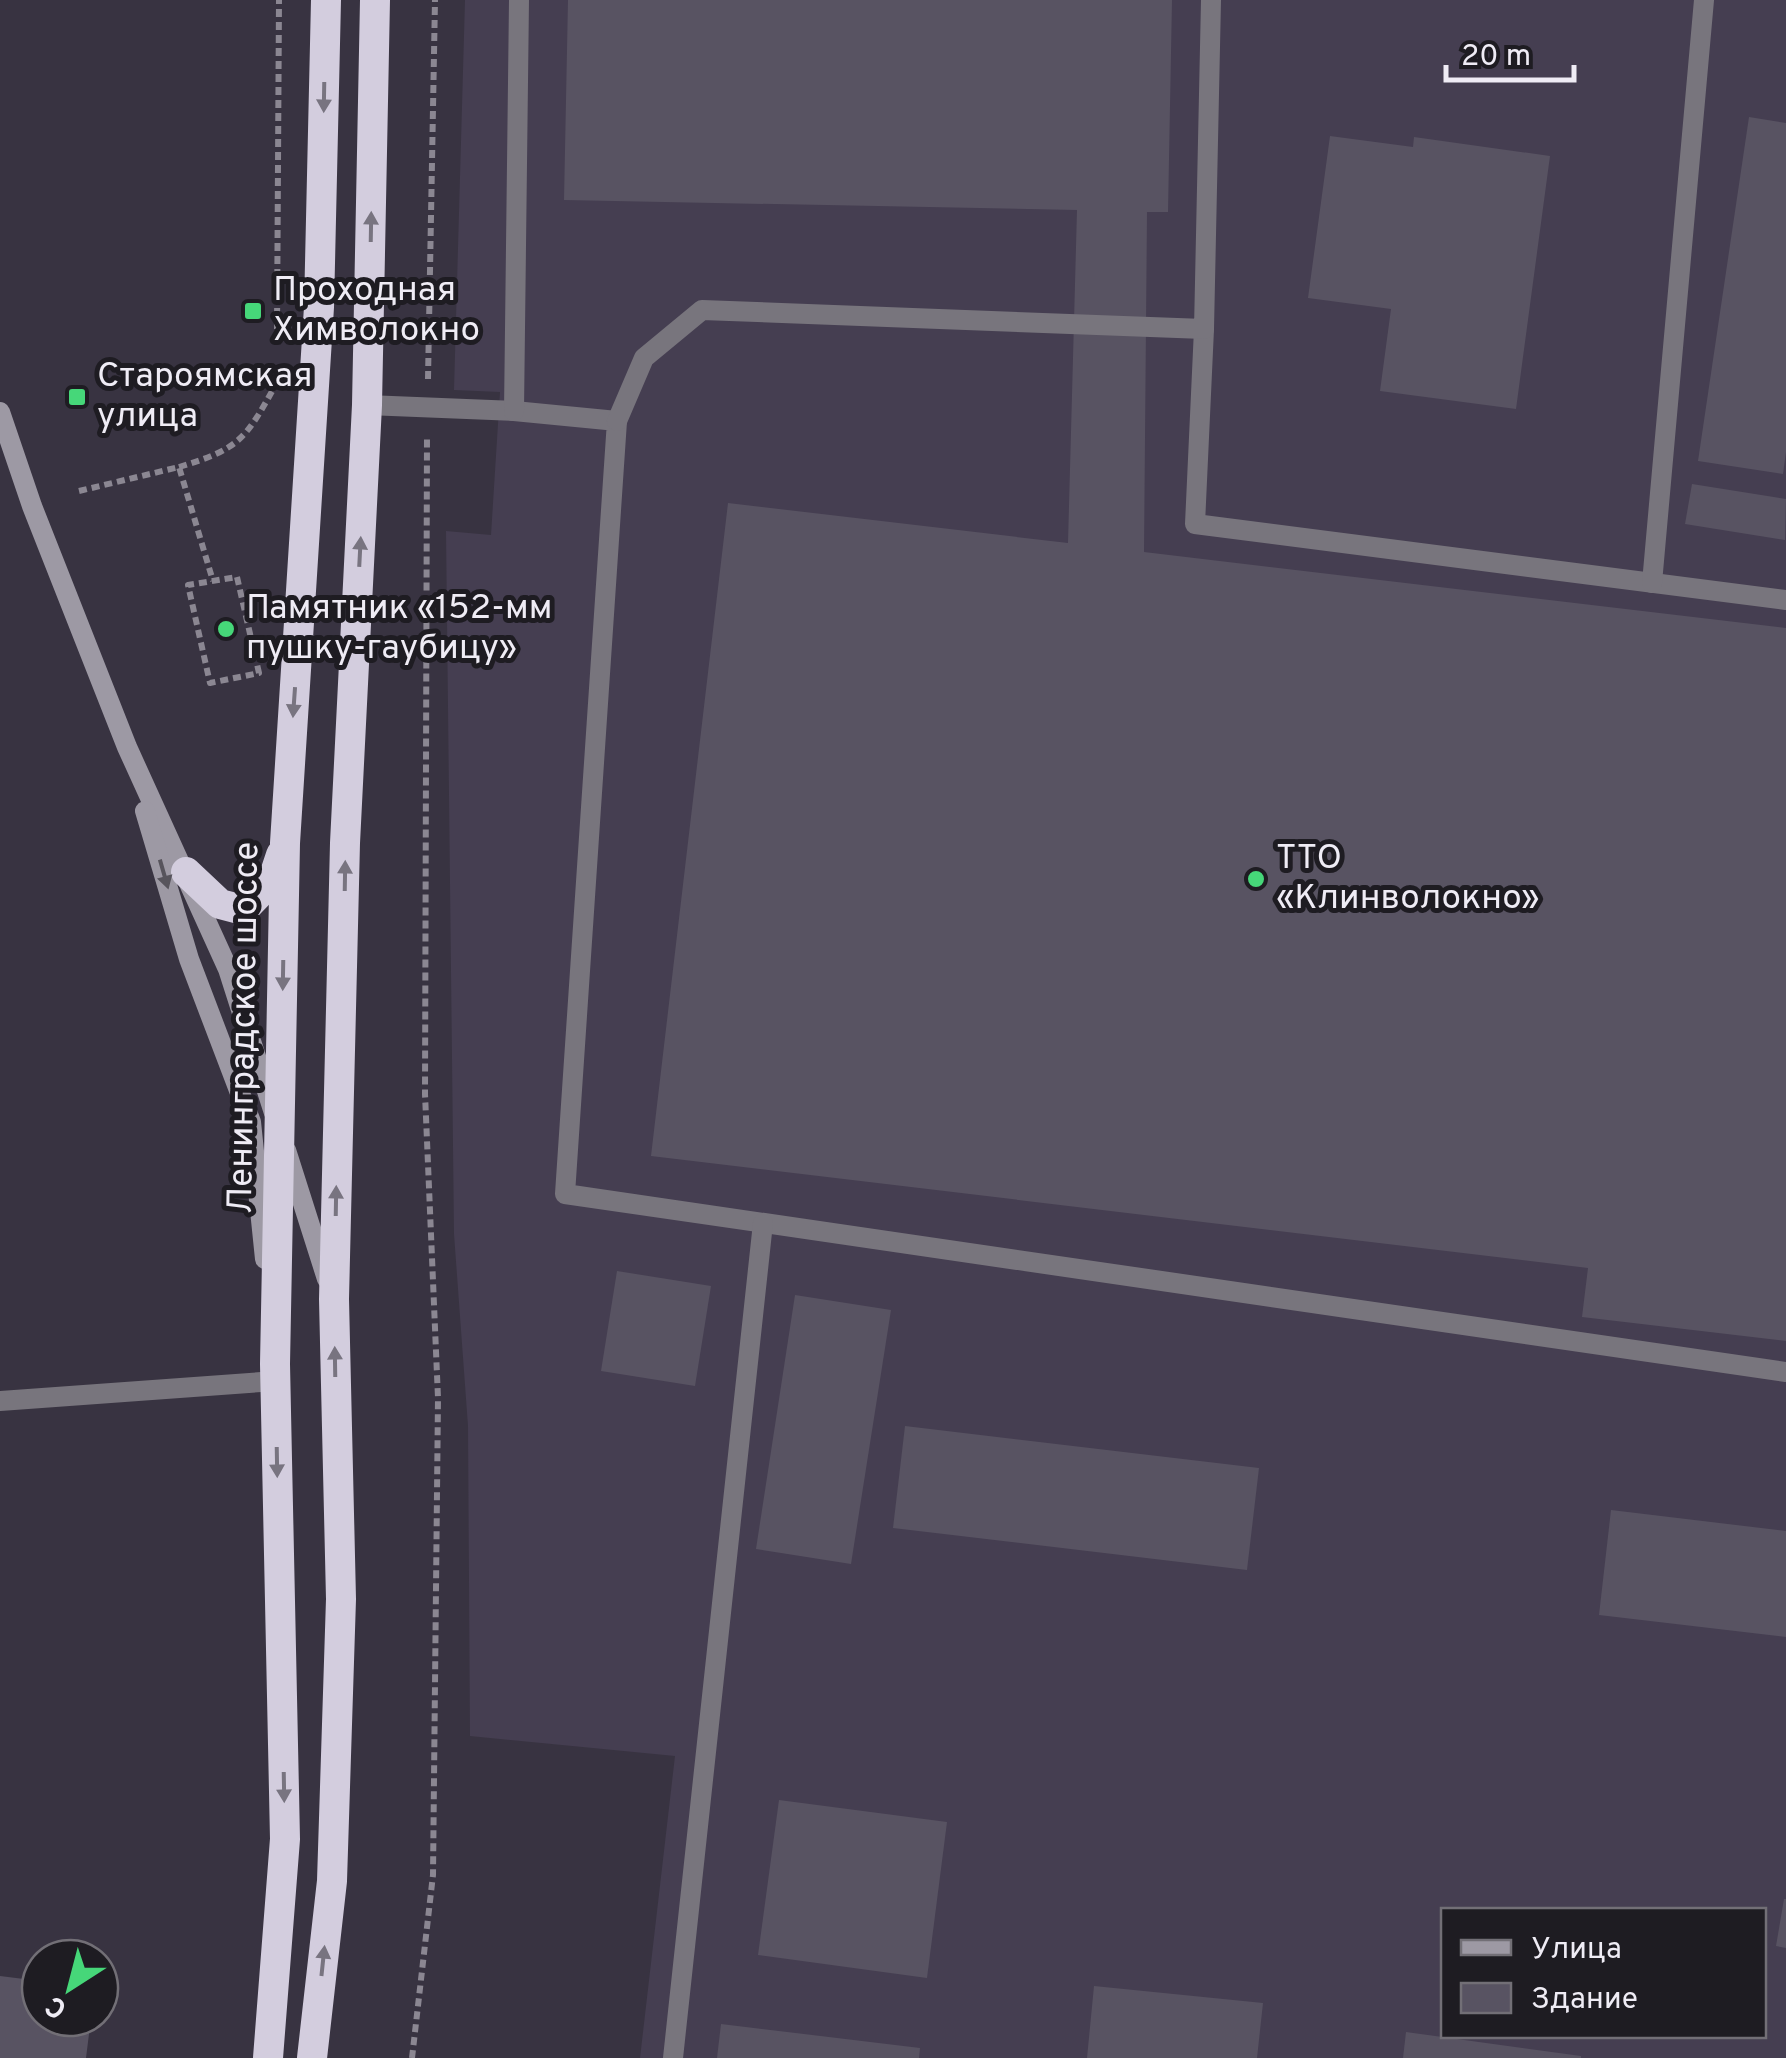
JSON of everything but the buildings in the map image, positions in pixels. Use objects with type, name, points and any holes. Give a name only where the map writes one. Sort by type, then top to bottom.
[{"type":"highway","name":"Ленинградское шоссе","points":[[268,2058],[285,1839],[276,1372],[285,843],[319,307],[326,0]]},
{"type":"highway","points":[[312,2058],[332,1881],[340,1618],[334,1299],[346,843],[367,405],[375,0]]},
{"type":"highway","points":[[186,872],[220,904],[243,910],[273,879],[285,843]]},
{"type":"street","points":[[0,412],[32,506],[126,747],[228,969],[334,1299]]},
{"type":"street","points":[[126,747],[189,958],[251,1122],[276,1372]]},
{"type":"lane","points":[[514,411],[518,0]]},
{"type":"lane","points":[[1211,0],[1196,524],[1786,600]]},
{"type":"lane","points":[[1652,583],[1704,0]]},
{"type":"lane","points":[[1204,330],[702,310],[644,358],[618,421],[565,1194],[1786,1372]]},
{"type":"lane","points":[[367,405],[514,411],[618,421]]},
{"type":"lane","points":[[673,2058],[763,1222]]},
{"type":"lane","points":[[0,1401],[276,1372]]},
{"type":"path","points":[[277,344],[279,0]]},
{"type":"path","points":[[412,2058],[433,1875],[438,1398],[425,1094],[434,0]]},
{"type":"path","points":[[78,492],[221,454],[249,433],[277,382]]},
{"type":"path","points":[[178,467],[214,581]]},
{"type":"path","points":[[237,577],[259,673],[210,683],[188,585],[214,581],[237,577]]},
{"type":"shaded area","points":[[465,0],[1786,0],[1786,2058],[640,2058],[675,1756],[470,1736],[468,1426],[454,1234],[446,531],[491,535],[500,392],[454,390]]},
{"type":"place","name":"Проходная Химволокно","points":[[253,311]]},
{"type":"place","name":"Староямская улица","points":[[77,397]]},
{"type":"place","name":"Памятник «152-мм пушку-гаубицу»","points":[[226,629]]},
{"type":"place","name":"ТТО «Клинволокно»","points":[[1256,879]]}]
